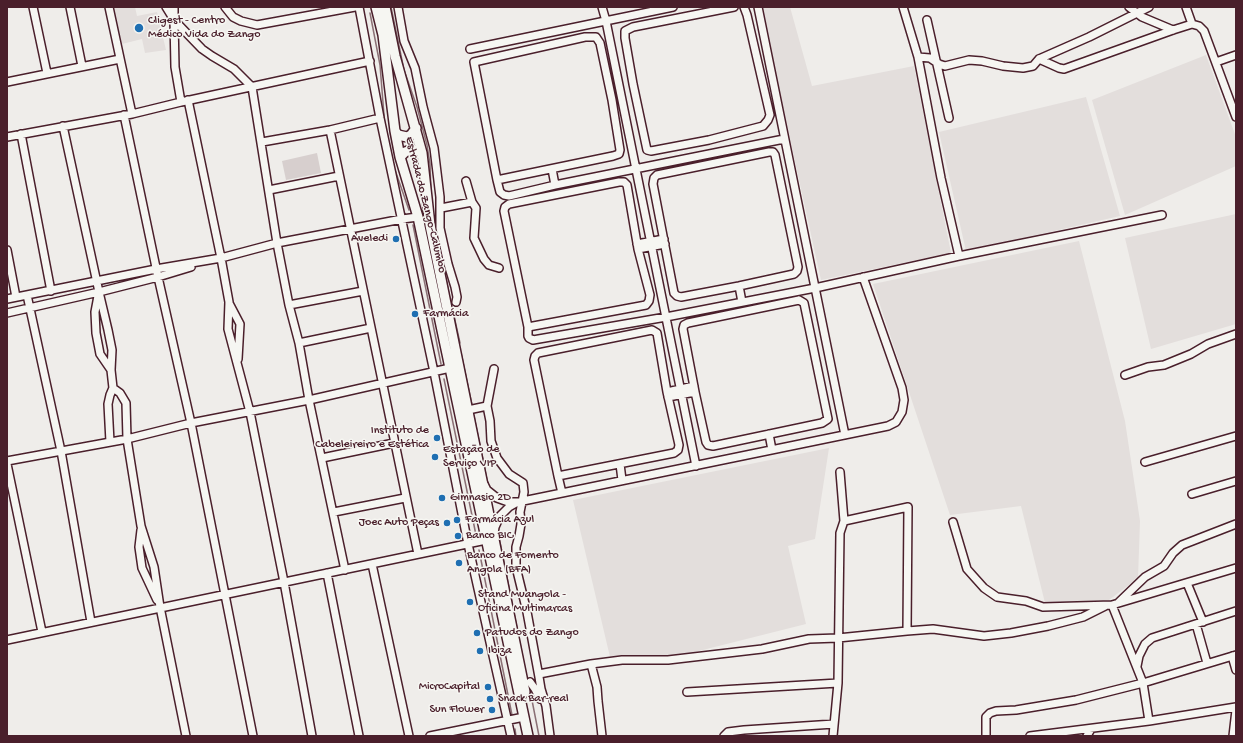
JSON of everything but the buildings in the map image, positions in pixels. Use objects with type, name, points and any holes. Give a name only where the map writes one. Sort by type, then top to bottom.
[{"type":"main road","name":"Estrada do Zango-Calumbo","points":[[376,7],[386,59],[395,132],[400,157],[418,217],[450,368],[490,539],[526,683],[534,736]]},
{"type":"main road","name":"Estrada do Zango-Calumbo","points":[[385,7],[395,56],[422,153],[429,215],[471,409],[490,539],[528,736]]},
{"type":"main road","points":[[395,132],[398,135],[407,137],[411,135],[416,128]]},
{"type":"main road","points":[[400,157],[405,152],[411,150],[417,150],[422,153]]},
{"type":"street","points":[[33,7],[47,73]]},
{"type":"street","points":[[70,7],[82,66]]},
{"type":"street","points":[[110,7],[132,114]]},
{"type":"street","points":[[166,7],[174,20],[202,49],[234,69],[252,87],[277,243],[345,570]]},
{"type":"street","points":[[174,7],[175,67],[221,258],[228,302],[228,329],[250,412],[284,582],[312,736]]},
{"type":"street","points":[[225,7],[233,17],[241,21],[257,25],[355,7]]},
{"type":"street","points":[[359,7],[380,118],[434,372],[468,544],[509,720],[511,736]]},
{"type":"street","points":[[398,7],[404,41],[416,68],[423,106],[434,148],[441,208],[440,228],[455,287],[457,297],[456,302]]},
{"type":"street","points":[[602,7],[696,466]]},
{"type":"street","points":[[470,49],[674,7]]},
{"type":"street","points":[[734,7],[633,28],[625,31],[625,38],[647,150],[651,151],[709,140],[763,126],[768,120],[770,115],[744,7]]},
{"type":"street","points":[[758,7],[845,435]]},
{"type":"street","points":[[903,7],[918,57],[959,256]]},
{"type":"street","points":[[1129,7],[1137,14],[1150,21],[1173,30]]},
{"type":"street","points":[[918,57],[930,58],[945,66],[969,60],[1023,68],[1033,66],[1039,59],[1149,7]]},
{"type":"street","points":[[1186,7],[1192,24]]},
{"type":"street","points":[[927,20],[949,118]]},
{"type":"street","points":[[1039,59],[1064,69],[1192,24],[1198,26],[1204,31],[1232,97],[1236,117]]},
{"type":"street","points":[[497,180],[618,154],[620,150],[600,43],[596,38],[585,37],[474,62],[497,180],[500,192],[504,195],[509,196],[555,185],[784,139]]},
{"type":"street","points":[[1216,62],[1236,55]]},
{"type":"street","points":[[7,82],[120,59]]},
{"type":"street","points":[[8,134],[21,134],[132,114],[184,101],[370,61]]},
{"type":"street","points":[[611,96],[635,92]]},
{"type":"street","points":[[124,115],[156,269],[191,423],[253,736]]},
{"type":"street","points":[[262,142],[330,130],[380,118]]},
{"type":"street","points":[[63,126],[98,292],[112,350],[111,370],[113,388],[108,404],[110,442]]},
{"type":"street","points":[[330,130],[405,498],[418,554]]},
{"type":"street","points":[[21,134],[51,291]]},
{"type":"street","points":[[709,140],[712,154]]},
{"type":"street","points":[[772,152],[775,156],[798,267],[794,274],[681,298],[674,293],[664,241],[653,184],[654,178],[657,175],[772,152]]},
{"type":"street","points":[[552,169],[555,185]]},
{"type":"street","points":[[269,190],[339,176]]},
{"type":"street","points":[[466,181],[472,202],[476,208],[474,238],[484,259],[489,265],[499,268]]},
{"type":"street","points":[[528,327],[646,305],[649,301],[650,295],[638,247],[626,185],[624,182],[619,182],[509,204],[505,207],[504,211],[528,327],[528,336],[533,340],[666,317],[815,288],[959,256],[1162,214]]},
{"type":"street","points":[[441,208],[472,202]]},
{"type":"street","points":[[7,313],[158,277],[277,243],[418,217]]},
{"type":"street","points":[[638,247],[664,241]]},
{"type":"street","points":[[7,250],[16,297]]},
{"type":"street","points":[[7,299],[156,269],[221,258]]},
{"type":"street","points":[[481,478],[487,490],[497,498],[508,502],[520,502],[888,426],[896,422],[902,412],[904,400],[902,388],[863,277]]},
{"type":"street","points":[[739,286],[742,302]]},
{"type":"street","points":[[289,305],[363,291]]},
{"type":"street","points":[[98,292],[95,312],[96,333],[100,354],[111,370]]},
{"type":"street","points":[[27,295],[61,451],[91,622]]},
{"type":"street","points":[[799,300],[804,303],[828,419],[822,423],[713,446],[708,445],[706,442],[695,389],[683,329],[684,325],[799,300]]},
{"type":"street","points":[[228,302],[240,324],[238,363]]},
{"type":"street","points":[[590,315],[592,329]]},
{"type":"street","points":[[299,343],[371,328]]},
{"type":"street","points":[[558,476],[674,453],[678,450],[679,445],[668,394],[658,333],[652,330],[538,353],[535,356],[534,360],[558,476],[562,493]]},
{"type":"street","points":[[1125,375],[1148,367],[1171,362],[1191,354],[1208,344],[1236,334]]},
{"type":"street","points":[[7,461],[128,439],[191,423],[309,400],[450,368]]},
{"type":"street","points":[[494,369],[487,406],[490,421],[491,441],[497,458],[509,474],[523,483],[524,492],[520,502],[521,524],[516,547],[516,568],[527,612],[541,689],[546,706],[550,736]]},
{"type":"street","points":[[113,388],[120,393],[126,403],[128,439],[141,526],[154,566],[160,607],[186,736]]},
{"type":"street","points":[[668,394],[695,389]]},
{"type":"street","points":[[471,409],[487,406]]},
{"type":"street","points":[[769,434],[772,450]]},
{"type":"street","points":[[1145,462],[1236,436]]},
{"type":"street","points":[[322,458],[394,443]]},
{"type":"street","points":[[7,464],[42,632]]},
{"type":"street","points":[[620,464],[622,480]]},
{"type":"street","points":[[833,736],[838,683],[840,533],[844,521],[840,472]]},
{"type":"street","points":[[1192,494],[1236,481]]},
{"type":"street","points":[[334,512],[405,498]]},
{"type":"street","points":[[7,640],[490,539],[500,516],[509,507],[520,502]]},
{"type":"street","points":[[844,521],[908,507],[907,631]]},
{"type":"street","points":[[953,522],[967,569],[984,588],[997,597],[1026,601],[1043,607],[1111,605],[1146,577],[1164,566],[1172,553],[1182,545],[1236,524]]},
{"type":"street","points":[[141,526],[139,547],[142,568],[160,607]]},
{"type":"street","points":[[372,564],[409,736]]},
{"type":"street","points":[[526,683],[538,673],[591,664],[622,660],[668,660],[762,649],[809,639],[838,638],[933,629],[984,636],[1011,633],[1083,617],[1111,605],[1236,568]]},
{"type":"street","points":[[327,573],[359,736]]},
{"type":"street","points":[[1187,583],[1199,623],[1207,663]]},
{"type":"street","points":[[1111,605],[1143,683],[1150,721]]},
{"type":"street","points":[[1137,666],[1145,644],[1152,638],[1236,611]]},
{"type":"street","points":[[986,736],[986,717],[990,713],[996,711],[1016,710],[1076,700],[1143,683],[1234,655],[1236,670]]},
{"type":"street","points":[[591,664],[597,688],[602,736]]},
{"type":"street","points":[[526,683],[536,685],[541,689]]},
{"type":"street","points":[[526,683],[535,689],[547,718]]},
{"type":"street","points":[[687,692],[838,683]]},
{"type":"street","points":[[1030,736],[1150,721],[1236,708],[1234,731]]},
{"type":"street","points":[[430,736],[524,717]]},
{"type":"street","points":[[724,736],[728,732],[744,730],[834,724]]},
{"type":"street","points":[[1087,736],[1091,729]]},
{"type":"shaded area","name":"Cligest - Centro Médico Vida do Zango","points":[[113,7],[135,7],[137,16],[157,12],[166,50],[145,53],[142,39],[122,44]]},
{"type":"shaded area","points":[[761,7],[790,7],[812,86],[914,66],[951,253],[821,280]]},
{"type":"shaded area","points":[[1206,55],[1236,137],[1236,166],[1125,215],[1092,100]]},
{"type":"shaded area","points":[[1086,97],[1120,216],[966,251],[939,132]]},
{"type":"shaded area","points":[[317,153],[321,173],[286,180],[282,161]]},
{"type":"shaded area","points":[[1236,214],[1236,324],[1151,349],[1125,238]]},
{"type":"shaded area","points":[[1079,241],[1125,421],[1140,521],[1138,578],[1109,600],[1045,603],[1021,506],[950,515],[873,284]]},
{"type":"shaded area","points":[[829,448],[815,539],[788,546],[806,624],[671,658],[610,657],[573,500]]},
{"type":"waterway","points":[[391,7],[404,70],[417,107],[427,145],[430,164],[431,194]]},
{"type":"waterway","points":[[370,13],[380,65],[385,128]]},
{"type":"waterway","points":[[395,170],[409,210]]},
{"type":"waterway","points":[[433,214],[450,299]]},
{"type":"waterway","points":[[413,225],[441,364]]},
{"type":"waterway","points":[[452,307],[460,343]]},
{"type":"waterway","points":[[461,353],[472,405]]},
{"type":"waterway","points":[[444,379],[476,535]]},
{"type":"waterway","points":[[474,416],[488,485]]},
{"type":"waterway","points":[[498,532],[527,679]]},
{"type":"waterway","points":[[479,550],[512,715]]},
{"type":"waterway","points":[[529,685],[539,736]]},
{"type":"waterway","points":[[515,729],[516,736]]},
{"type":"place","name":"Cligest - Centro Médico Vida do Zango","points":[[139,28]]},
{"type":"place","name":"Aveledi","points":[[396,239]]},
{"type":"place","name":"Farmácia","points":[[415,314]]},
{"type":"place","name":"Instituto de Cabeleireiro e Estética","points":[[437,438]]},
{"type":"place","name":"Estação de Serviço VIP","points":[[435,457]]},
{"type":"place","name":"Gimnasio 2D","points":[[442,498]]},
{"type":"place","name":"Farmácia Azul","points":[[457,520]]},
{"type":"place","name":"Joec Auto Peças","points":[[447,523]]},
{"type":"place","name":"Banco BIC","points":[[458,536]]},
{"type":"place","name":"Banco de Fomento Angola (BFA)","points":[[459,563]]},
{"type":"place","name":"Stand Muangola - Oficina Multimarcas","points":[[470,602]]},
{"type":"place","name":"Patudos do Zango","points":[[477,633]]},
{"type":"place","name":"Ibiza","points":[[480,651]]},
{"type":"place","name":"MicroCapital","points":[[488,687]]},
{"type":"place","name":"Snack Bar-real","points":[[490,699]]},
{"type":"place","name":"Sun Flower","points":[[492,710]]}]
